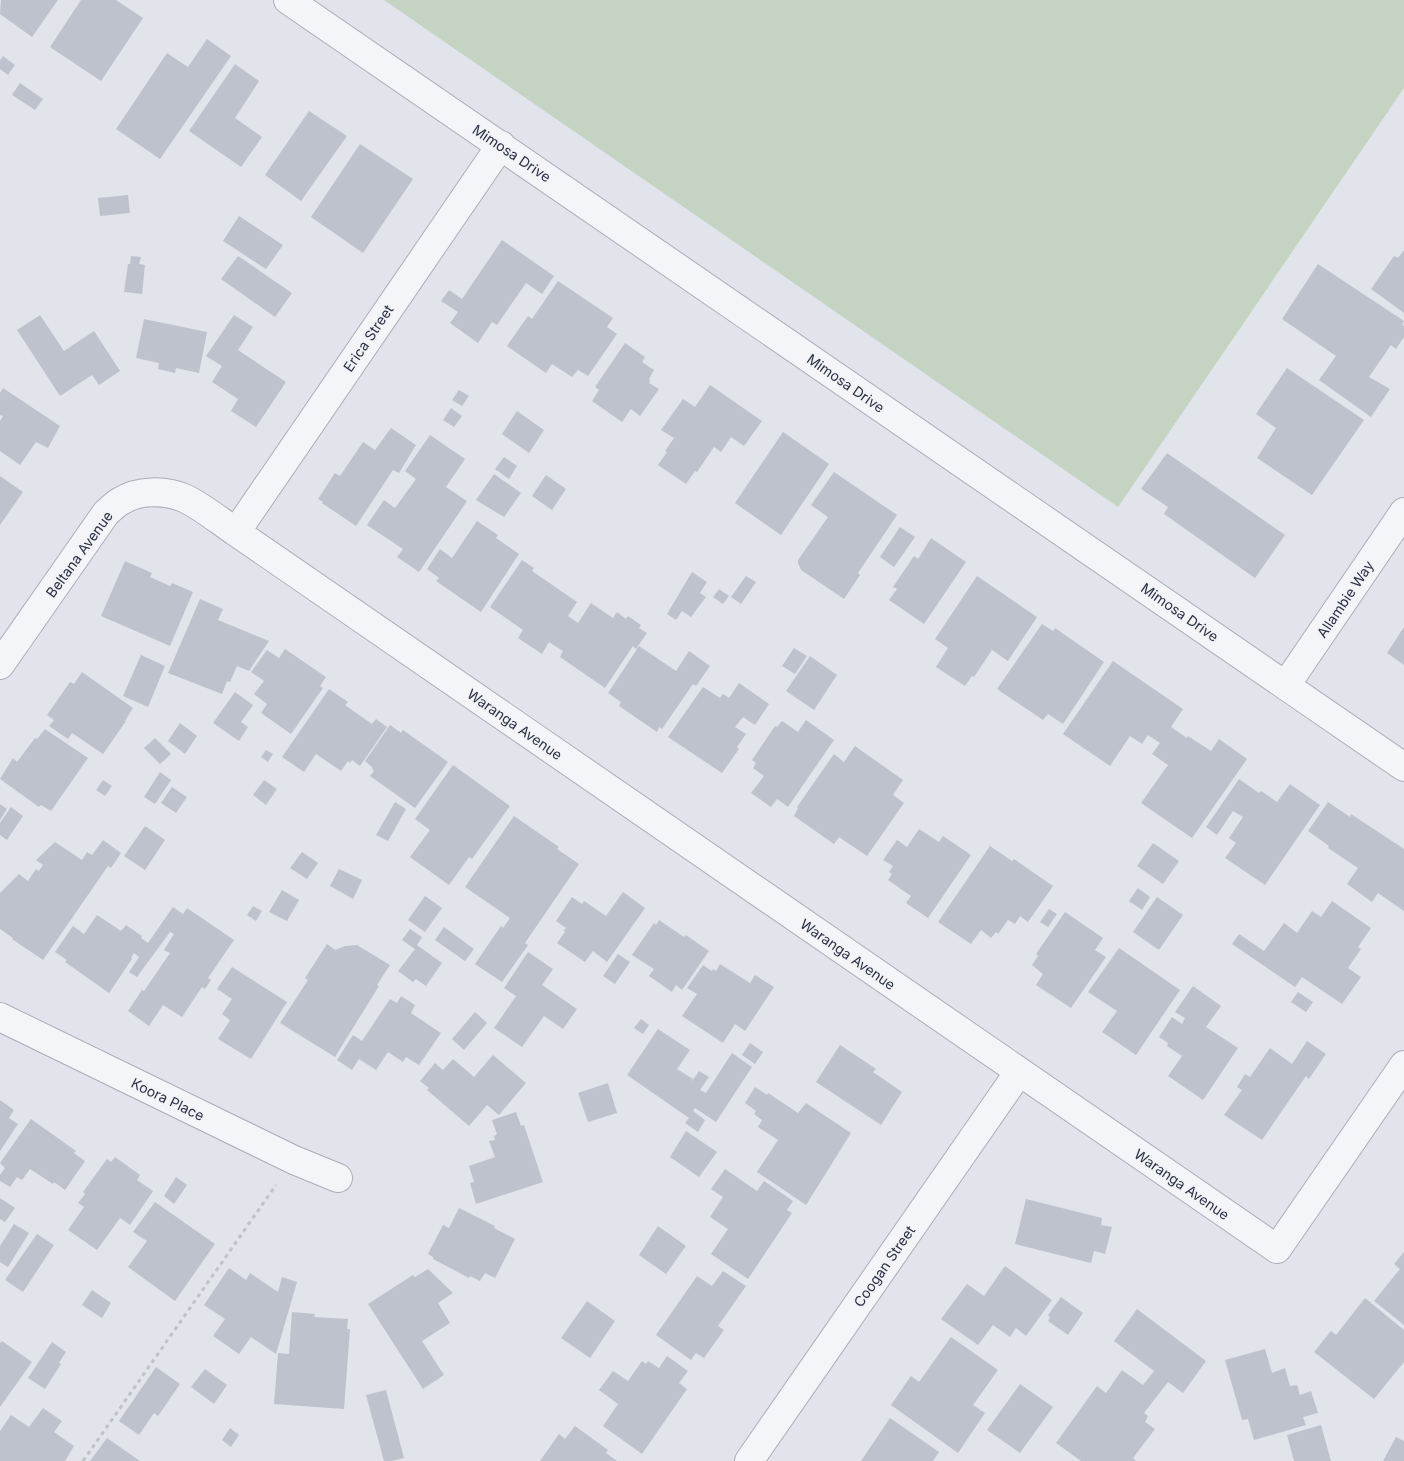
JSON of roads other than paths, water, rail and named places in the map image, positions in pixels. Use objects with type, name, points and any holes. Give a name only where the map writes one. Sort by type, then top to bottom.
[{"type":"street","name":"Mimosa Drive","points":[[288,0],[1404,766]]},
{"type":"street","name":"Erica Street","points":[[236,532],[500,145]]},
{"type":"street","name":"Beltana Avenue","points":[[0,665],[106,513],[120,501],[135,494],[152,492],[186,498],[236,532]]},
{"type":"street","name":"Allambie Way","points":[[1286,685],[1404,512]]},
{"type":"street","name":"Waranga Avenue","points":[[236,532],[1277,1249],[1404,1065]]},
{"type":"street","name":"Koora Place","points":[[0,1017],[294,1160],[338,1178]]},
{"type":"street","name":"Coogan Street","points":[[748,1461],[1019,1072]]}]
